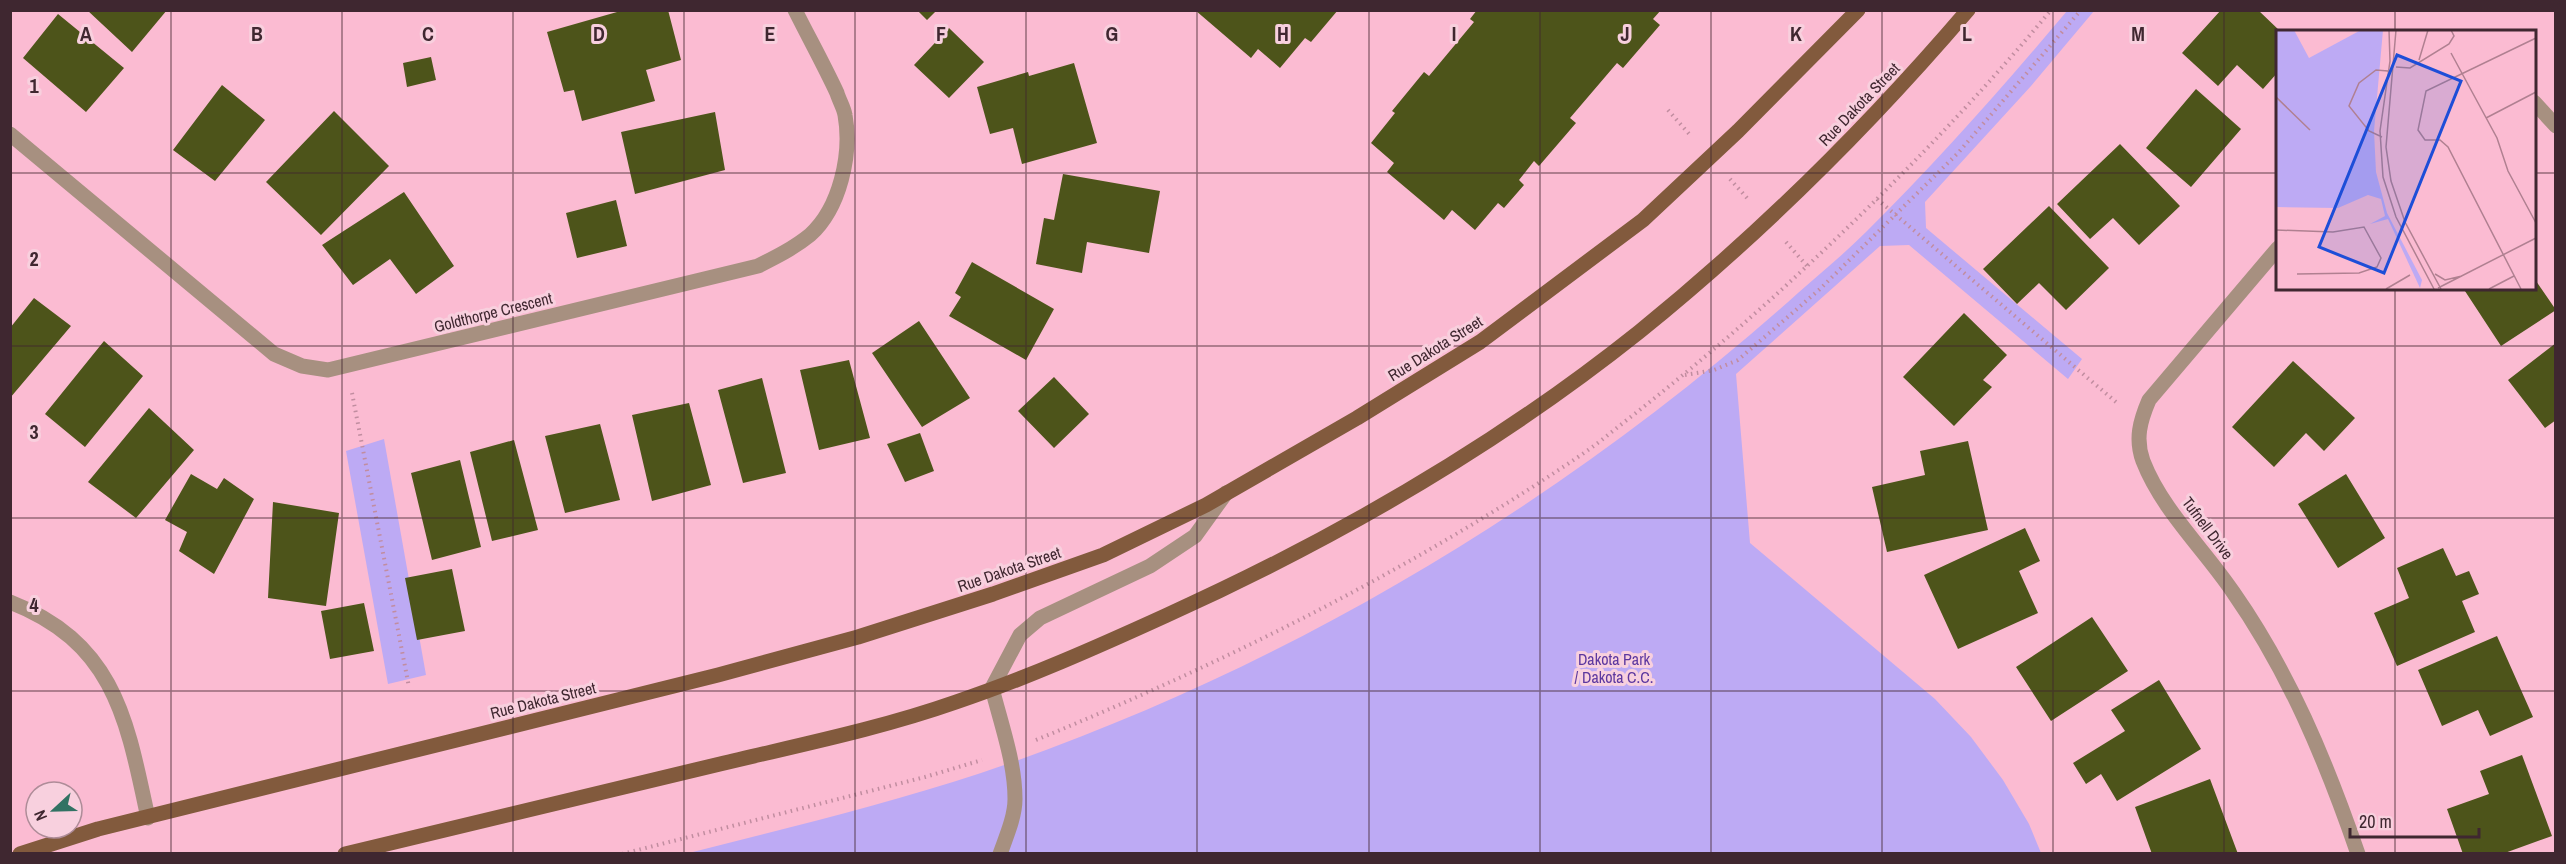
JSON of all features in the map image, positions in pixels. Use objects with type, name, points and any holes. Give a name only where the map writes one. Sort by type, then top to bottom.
[{"type":"main road","name":"Rue Dakota Street","points":[[20,854],[98,830],[718,675],[858,637],[993,594],[1103,555],[1226,493],[1358,418],[1480,342],[1643,220],[1858,10]]},
{"type":"main road","name":"Rue Dakota Street","points":[[345,854],[841,735],[956,703],[1132,631],[1228,587],[1388,503],[1463,457],[1582,375],[1637,333],[1767,221],[1864,125],[1968,10]]},
{"type":"street","name":"Goldthorpe Crescent","points":[[10,134],[274,354],[302,366],[328,370],[758,266],[787,252],[811,234],[826,215],[840,186],[846,148],[845,114],[827,70],[795,10]]},
{"type":"street","points":[[2536,103],[2556,126]]},
{"type":"street","points":[[2139,422],[2149,400],[2276,250]]},
{"type":"street","name":"Tufnell Drive","points":[[2139,422],[2138,443],[2151,478],[2176,517],[2234,592],[2292,690],[2332,777],[2358,854]]},
{"type":"street","points":[[1000,854],[1009,831],[1015,800],[1008,752],[992,688],[1020,635],[1041,618],[1150,566],[1195,536],[1226,493]]},
{"type":"street","points":[[10,602],[57,627],[89,655],[108,681],[123,716],[148,818]]},
{"type":"path","points":[[622,854],[925,777],[1008,752],[1123,704],[1255,643],[1422,555],[1583,454],[1684,375],[1807,266],[1877,199],[1958,117],[2051,10]]},
{"type":"path","points":[[1684,375],[1714,370],[1738,360],[1812,297],[1958,153],[2081,10]]},
{"type":"path","points":[[1668,110],[1807,266]]},
{"type":"path","points":[[1877,199],[2139,422]]},
{"type":"path","points":[[347,366],[409,687]]},
{"type":"green space","name":"Dakota Park / Dakota C.C.","points":[[2067,11],[2094,11],[2031,86],[1925,202],[1926,228],[2082,359],[2068,379],[1909,245],[1880,246],[1736,374],[1750,543],[1935,699],[1971,737],[2003,780],[2029,824],[2041,853],[685,854],[944,785],[1093,732],[1202,685],[1309,632],[1414,574],[1515,511],[1613,443],[1708,370],[1833,263],[1944,151]]},
{"type":"green space","points":[[384,439],[426,675],[388,684],[346,451]]},
{"type":"building","points":[[87,10],[167,10],[132,52]]},
{"type":"building","points":[[624,10],[668,10],[681,60],[646,70],[655,101],[582,121],[574,90],[564,92],[547,32]]},
{"type":"building","points":[[917,10],[937,10],[927,20]]},
{"type":"building","points":[[1195,10],[1338,10],[1311,42],[1305,38],[1280,68],[1258,49],[1251,58]]},
{"type":"building","points":[[1477,10],[1661,10],[1653,19],[1660,25],[1623,68],[1617,63],[1570,118],[1576,123],[1539,166],[1534,161],[1519,180],[1524,185],[1504,208],[1498,203],[1475,230],[1452,210],[1444,220],[1387,172],[1394,163],[1371,143],[1395,113],[1392,111],[1424,72],[1429,76],[1474,22],[1470,19]]},
{"type":"building","points":[[2221,10],[2258,10],[2279,30],[2276,30],[2276,74],[2263,89],[2237,65],[2218,86],[2182,53]]},
{"type":"building","points":[[58,14],[124,68],[86,112],[23,58]]},
{"type":"building","points":[[949,28],[984,62],[949,98],[914,65]]},
{"type":"building","points":[[431,57],[436,80],[407,87],[403,63]]},
{"type":"building","points":[[1074,63],[1097,143],[1022,164],[1013,128],[990,134],[977,87],[1028,72],[1029,76]]},
{"type":"building","points":[[222,85],[265,120],[215,181],[173,150]]},
{"type":"building","points":[[2196,89],[2241,129],[2191,187],[2146,148]]},
{"type":"building","points":[[334,111],[389,166],[321,235],[266,182]]},
{"type":"building","points":[[715,112],[725,170],[635,194],[621,132]]},
{"type":"building","points":[[2120,144],[2180,206],[2139,245],[2113,218],[2090,239],[2057,204]]},
{"type":"building","points":[[1063,174],[1160,191],[1149,253],[1087,242],[1082,273],[1036,264],[1044,218],[1054,220]]},
{"type":"building","points":[[404,192],[454,266],[416,294],[390,259],[353,285],[322,245]]},
{"type":"building","points":[[616,200],[627,246],[577,258],[566,213]]},
{"type":"building","points":[[2049,206],[2109,268],[2066,310],[2039,283],[2017,304],[1983,269]]},
{"type":"building","points":[[972,262],[1054,309],[1026,360],[949,316],[961,297],[955,293]]},
{"type":"building","points":[[2536,281],[2556,310],[2501,346],[2464,290],[2536,290]]},
{"type":"building","points":[[34,298],[71,326],[10,398],[10,328]]},
{"type":"building","points":[[1964,313],[2007,355],[1983,380],[1992,387],[1954,426],[1903,377]]},
{"type":"building","points":[[919,321],[970,398],[922,427],[872,353]]},
{"type":"building","points":[[104,341],[143,376],[85,447],[45,414]]},
{"type":"building","points":[[2556,343],[2556,420],[2545,428],[2508,380]]},
{"type":"building","points":[[849,360],[870,438],[819,450],[800,370]]},
{"type":"building","points":[[2293,361],[2355,418],[2324,451],[2306,433],[2274,467],[2232,427]]},
{"type":"building","points":[[1054,377],[1089,414],[1054,448],[1018,411]]},
{"type":"building","points":[[762,378],[786,473],[743,483],[718,390]]},
{"type":"building","points":[[689,403],[711,485],[652,501],[632,415]]},
{"type":"building","points":[[149,408],[194,450],[136,518],[88,482]]},
{"type":"building","points":[[600,424],[620,500],[565,513],[545,436]]},
{"type":"building","points":[[920,433],[934,471],[905,482],[887,444]]},
{"type":"building","points":[[514,440],[538,530],[492,541],[470,452]]},
{"type":"building","points":[[1968,441],[1988,530],[1887,552],[1872,487],[1925,475],[1920,451]]},
{"type":"building","points":[[460,460],[481,547],[432,560],[411,473]]},
{"type":"building","points":[[191,474],[217,489],[224,478],[254,499],[214,574],[179,551],[187,532],[165,520]]},
{"type":"building","points":[[2346,474],[2385,538],[2338,568],[2298,504]]},
{"type":"building","points":[[273,502],[339,513],[326,606],[268,598]]},
{"type":"building","points":[[2025,528],[2040,561],[2019,571],[2038,613],[1958,649],[1924,575]]},
{"type":"building","points":[[2443,548],[2456,576],[2469,571],[2479,594],[2462,601],[2475,632],[2397,666],[2374,613],[2409,598],[2397,568]]},
{"type":"building","points":[[452,569],[465,631],[417,640],[405,578]]},
{"type":"building","points":[[364,603],[374,651],[330,659],[321,611]]},
{"type":"building","points":[[2092,617],[2128,671],[2051,721],[2016,667]]},
{"type":"building","points":[[2497,636],[2533,717],[2490,736],[2478,710],[2442,726],[2418,670]]},
{"type":"building","points":[[2159,680],[2201,749],[2117,801],[2101,774],[2086,784],[2073,763],[2125,731],[2111,710]]},
{"type":"building","points":[[2522,755],[2552,836],[2502,854],[2463,854],[2447,809],[2489,794],[2480,771]]},
{"type":"building","points":[[2210,779],[2238,854],[2152,854],[2135,807]]}]
